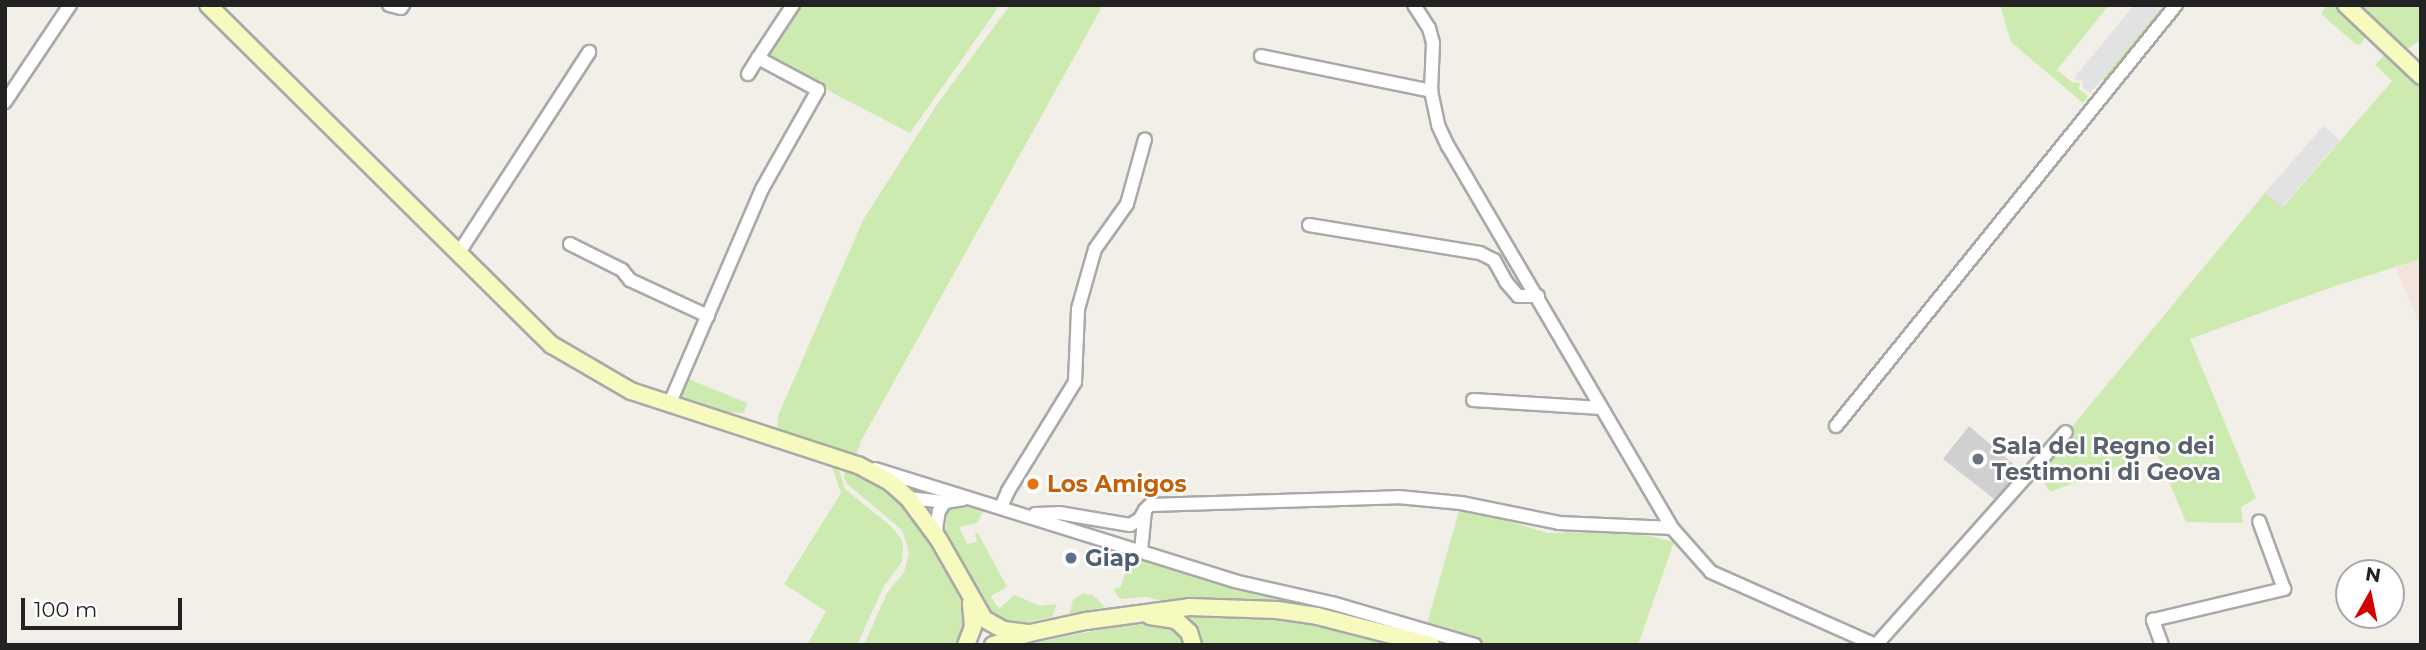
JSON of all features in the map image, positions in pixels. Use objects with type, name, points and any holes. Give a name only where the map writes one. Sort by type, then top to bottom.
[{"type":"main road","points":[[208,5],[552,345],[631,391],[858,464],[890,482],[908,498],[939,540],[970,598],[991,624],[1004,630],[1030,633]]},
{"type":"main road","points":[[2346,5],[2421,76]]},
{"type":"main road","points":[[966,645],[973,627],[970,598]]},
{"type":"main road","points":[[993,645],[1030,633],[1126,614],[1189,607],[1277,610],[1354,623],[1431,645]]},
{"type":"main road","points":[[1126,614],[1176,620],[1189,632],[1193,645]]},
{"type":"street","points":[[5,102],[70,5]]},
{"type":"street","points":[[389,5],[401,8],[402,5]]},
{"type":"street","points":[[748,74],[793,5]]},
{"type":"street","points":[[1414,5],[1429,28],[1433,43],[1432,91],[1438,125],[1448,146],[1672,528],[1711,572],[1876,645],[2066,432]]},
{"type":"street","points":[[1836,426],[2176,5]]},
{"type":"street","points":[[458,254],[589,52]]},
{"type":"street","points":[[1261,56],[1432,91]]},
{"type":"street","points":[[669,405],[762,189],[818,90],[758,58]]},
{"type":"street","points":[[1001,507],[1008,491],[1076,382],[1078,309],[1095,249],[1127,204],[1145,139]]},
{"type":"street","points":[[1309,225],[1480,253],[1494,260],[1506,282],[1518,296],[1538,296]]},
{"type":"street","points":[[570,244],[622,270],[630,281],[708,316]]},
{"type":"street","points":[[1473,400],[1601,408]]},
{"type":"street","points":[[858,464],[1234,581],[1332,603],[1475,645]]},
{"type":"street","points":[[914,480],[907,486],[908,498],[945,502],[971,498]]},
{"type":"street","points":[[1027,515],[1059,513],[1130,525],[1140,519],[1150,505],[1276,503],[1369,496],[1461,503],[1559,523],[1672,528]]},
{"type":"street","points":[[939,540],[937,520],[945,502]]},
{"type":"street","points":[[1141,551],[1145,510]]},
{"type":"street","points":[[2162,645],[2153,620],[2284,589],[2259,521]]},
{"type":"shaded area","points":[[2134,5],[2163,5],[2090,93],[2083,88],[2083,81],[2075,80],[2075,77]]},
{"type":"shaded area","points":[[2323,126],[2340,140],[2282,207],[2265,193]]},
{"type":"shaded area","points":[[2421,259],[2421,328],[2396,268]]},
{"type":"shaded area","points":[[1969,426],[2024,473],[2016,481],[2011,481],[1998,502],[1943,459]]},
{"type":"green space","points":[[798,5],[1000,5],[910,133],[764,57]]},
{"type":"green space","points":[[1010,5],[1103,5],[861,441],[856,456],[777,430],[778,416],[863,220],[936,106]]},
{"type":"green space","points":[[2000,5],[2109,5],[2057,70],[2072,82],[2080,83],[2079,89],[2088,96],[2083,103],[2011,42]]},
{"type":"green space","points":[[2163,5],[2167,5],[2104,82],[2101,80]]},
{"type":"green space","points":[[2327,5],[2334,5],[2367,32],[2362,43],[2357,45],[2321,14]]},
{"type":"green space","points":[[2358,5],[2421,5],[2421,40],[2407,49]]},
{"type":"green space","points":[[2388,51],[2421,89],[2421,259],[2332,287],[2190,339],[2256,498],[2241,507],[2243,523],[2186,522],[2156,452],[2050,492],[2038,472],[2070,435],[2071,428],[2265,193],[2283,207],[2392,81],[2375,65]]},
{"type":"green space","points":[[686,378],[747,403],[744,413],[720,412],[682,400],[681,391]]},
{"type":"green space","points":[[830,461],[838,467],[845,489],[892,527],[903,542],[902,562],[884,586],[857,645],[807,645],[826,611],[784,584],[841,493]]},
{"type":"green space","points":[[845,467],[893,495],[931,541],[965,609],[968,626],[953,645],[864,645],[887,593],[904,572],[909,552],[902,530],[847,484],[844,478]]},
{"type":"green space","points":[[968,504],[988,510],[982,513],[977,523],[959,527],[967,544],[977,542],[975,534],[978,533],[1007,587],[991,596],[996,605],[1000,608],[1014,595],[1040,606],[1057,604],[1052,617],[1009,626],[991,616],[945,533],[947,512],[951,508]]},
{"type":"green space","points":[[1460,507],[1548,533],[1629,531],[1674,542],[1638,645],[1485,645],[1427,624]]},
{"type":"green space","points":[[1123,552],[1328,605],[1458,645],[1365,619],[1301,606],[1239,599],[1120,599],[1113,589],[1121,587],[1129,559]]},
{"type":"green space","points":[[1083,593],[1093,595],[1105,607],[1069,614],[1073,600]]},
{"type":"green space","points":[[1187,613],[1255,614],[1318,622],[1406,645],[1201,645],[1197,632],[1184,617]]},
{"type":"green space","points":[[1161,622],[1178,629],[1189,645],[1024,645],[1118,626]]},
{"type":"place","name":"Sala del Regno dei Testimoni di Geova","points":[[1978,459]]},
{"type":"place","name":"Los Amigos","points":[[1033,484]]},
{"type":"place","name":"Giap","points":[[1071,558]]}]
